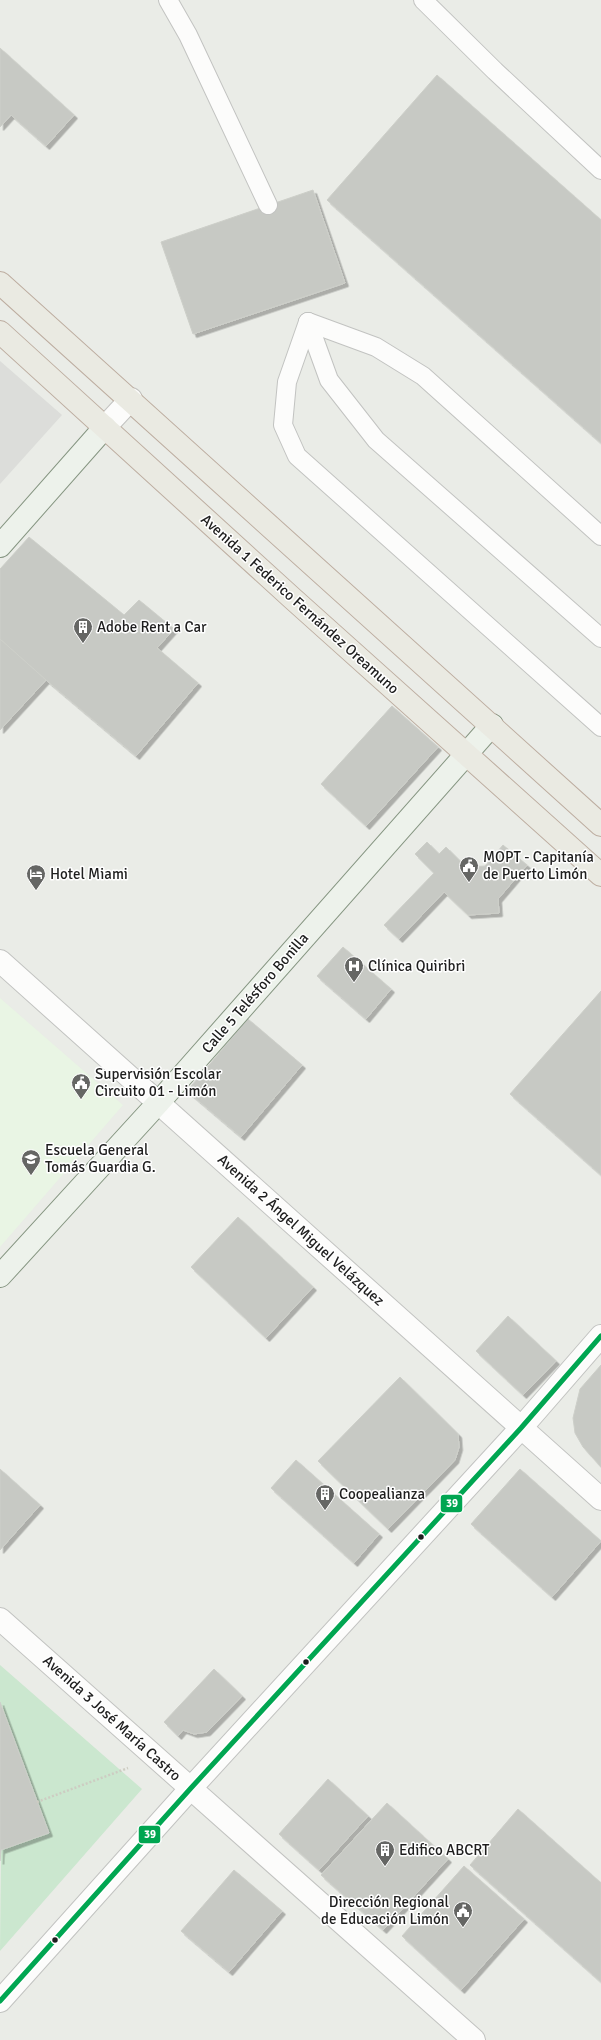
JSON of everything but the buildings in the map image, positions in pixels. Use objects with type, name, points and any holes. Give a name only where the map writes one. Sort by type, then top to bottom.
[{"type":"highway","points":[[0,283],[131,399],[601,825]]},
{"type":"highway","name":"Avenida 1 Federico Fernández Oreamuno","points":[[0,332],[286,593],[601,875]]},
{"type":"main road","points":[[0,546],[105,427]]},
{"type":"main road","name":"Calle 5 Telésforo Bonilla","points":[[0,1276],[159,1102],[492,725]]},
{"type":"street","points":[[105,427],[131,399]]},
{"type":"street","name":"Avenida 2 Ángel Miguel Velázquez","points":[[0,961],[601,1499]]},
{"type":"street","points":[[0,2001],[191,1788],[521,1428],[601,1336]]},
{"type":"street","name":"Avenida 3 José María Castro","points":[[0,1619],[474,2040]]},
{"type":"lane","points":[[168,0],[188,35],[268,205]]},
{"type":"lane","points":[[423,0],[495,71],[601,170]]},
{"type":"lane","points":[[308,322],[376,347],[423,376],[601,536]]},
{"type":"lane","points":[[308,322],[329,380],[376,440],[601,638]]},
{"type":"lane","points":[[308,322],[287,382],[283,425],[297,456],[601,727]]},
{"type":"path","points":[[37,1802],[157,1758]]},
{"type":"shaded area","points":[[0,361],[62,415],[0,484]]},
{"type":"shaded area","name":"Escuela General Tomás Guardia G.","points":[[0,998],[123,1105],[0,1247]]},
{"type":"shaded area","points":[[0,1665],[142,1789],[0,1951],[1,1850],[48,1833],[0,1702]]},
{"type":"transit line","name":"39","points":[[0,2001],[191,1788],[521,1428],[601,1336]]},
{"type":"place","name":"Adobe Rent a Car","points":[[83,644]]},
{"type":"place","name":"MOPT - Capitanía de Puerto Limón","points":[[469,883]]},
{"type":"place","name":"Hotel Miami","points":[[36,891]]},
{"type":"place","name":"Clínica Quiribri","points":[[354,983]]},
{"type":"place","name":"Supervisión Escolar Circuito 01 - Limón","points":[[81,1100]]},
{"type":"place","name":"Escuela General Tomás Guardia G.","points":[[31,1176]]},
{"type":"place","name":"Coopealianza","points":[[325,1511]]},
{"type":"place","name":"Edifico ABCRT","points":[[385,1867]]},
{"type":"place","name":"Dirección Regional de Educación Limón","points":[[463,1928]]}]
